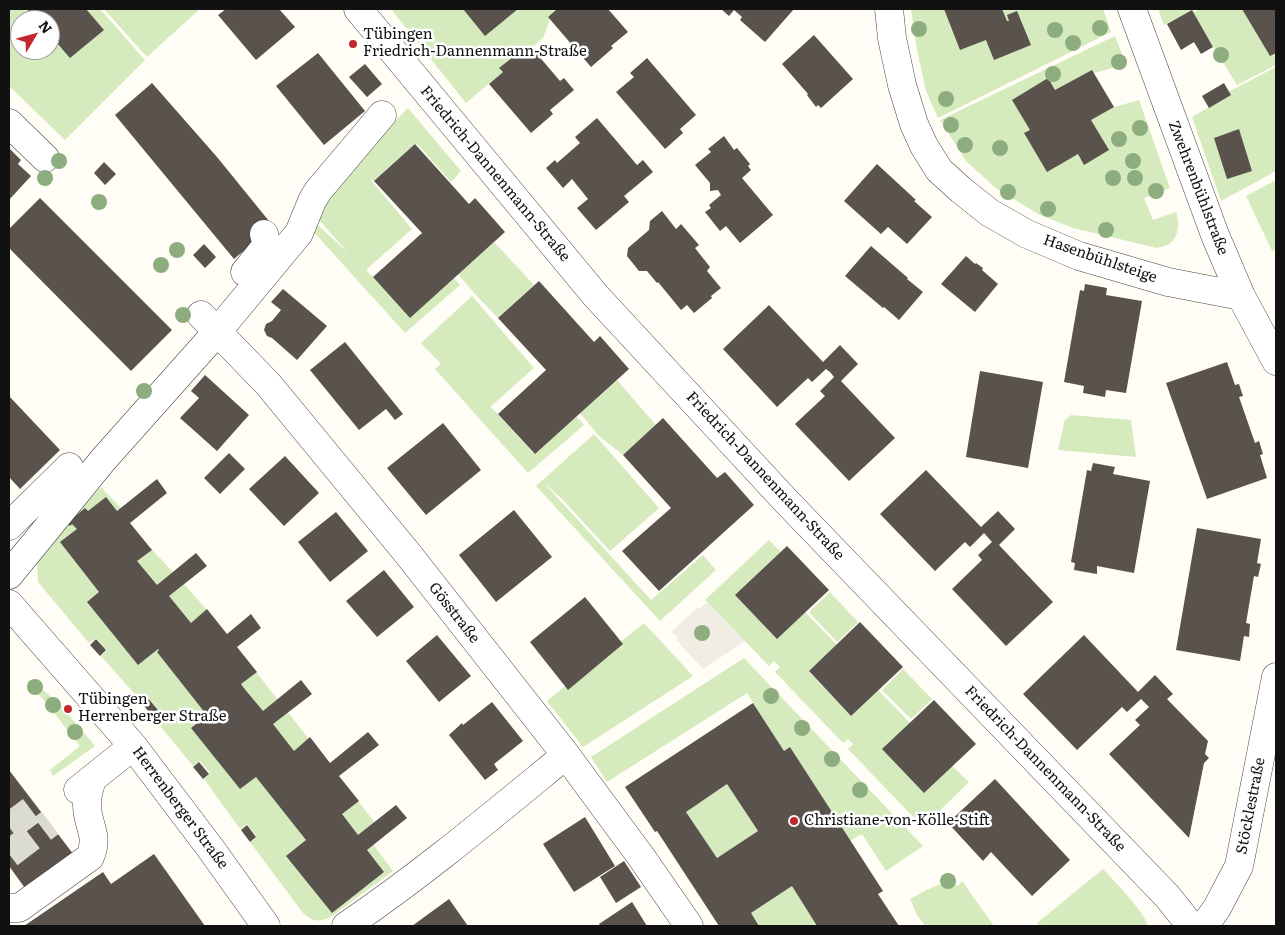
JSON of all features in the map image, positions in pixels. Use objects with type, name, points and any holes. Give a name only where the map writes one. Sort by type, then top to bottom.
[{"type":"street","name":"Friedrich-Dannenmann-Straße","points":[[358,9],[596,296],[786,501],[1167,896],[1191,926]]},
{"type":"street","name":"Hasenbühlsteige","points":[[889,9],[892,38],[902,86],[914,124],[924,146],[939,170],[960,190],[990,213],[1027,234],[1079,256],[1168,282],[1241,296]]},
{"type":"street","name":"Zwehrenbühlstraße","points":[[1132,9],[1215,235],[1241,296],[1276,361]]},
{"type":"street","points":[[9,576],[210,324],[299,233],[318,190],[382,115]]},
{"type":"street","points":[[9,123],[45,158]]},
{"type":"street","points":[[210,324],[232,287],[267,245],[264,234]]},
{"type":"street","name":"Gösstraße","points":[[210,324],[268,384],[408,554],[566,755],[642,858],[689,926]]},
{"type":"street","points":[[9,526],[69,466]]},
{"type":"street","name":"Herrenberger Straße","points":[[9,604],[134,746],[266,926]]},
{"type":"street","name":"Stöcklestraße","points":[[1204,926],[1217,908],[1239,866],[1276,677]]},
{"type":"street","points":[[70,796],[134,746]]},
{"type":"street","points":[[346,926],[429,867],[566,755]]},
{"type":"street","points":[[9,908],[19,908],[90,857],[94,848],[94,838],[87,802],[92,779]]},
{"type":"green space","points":[[9,9],[100,9],[145,60],[65,140],[9,86]]},
{"type":"green space","points":[[104,9],[200,9],[147,57]]},
{"type":"green space","points":[[391,9],[556,9],[552,14],[543,38],[466,103]]},
{"type":"green space","points":[[911,9],[1103,9],[1111,32],[938,118],[926,91]]},
{"type":"green space","points":[[1158,9],[1196,9],[1164,25]]},
{"type":"green space","points":[[1200,9],[1276,9],[1276,65],[1237,85],[1192,13]]},
{"type":"green space","points":[[1115,36],[1126,64],[1091,74],[1111,108],[1139,100],[1170,188],[1144,198],[1153,220],[1176,212],[1178,221],[1178,230],[1175,238],[1168,245],[1157,248],[1073,228],[1040,215],[997,189],[966,161],[940,120]]},
{"type":"green space","points":[[1276,67],[1276,171],[1221,201],[1192,117],[1230,95],[1228,92]]},
{"type":"green space","points":[[408,108],[461,171],[451,182],[415,144],[374,181],[370,179],[412,229],[366,270],[373,277],[454,278],[460,285],[405,333],[311,229],[317,224],[348,253],[320,221],[311,220],[329,187]]},
{"type":"green space","points":[[1276,180],[1276,249],[1272,251],[1246,196]]},
{"type":"green space","points":[[494,242],[534,285],[498,318],[458,274]]},
{"type":"green space","points":[[472,296],[534,368],[490,407],[534,454],[576,416],[584,425],[528,473],[435,369],[441,364],[421,343]]},
{"type":"green space","points":[[617,380],[656,425],[623,455],[599,436],[580,413]]},
{"type":"green space","points":[[1071,415],[1131,420],[1136,457],[1058,450],[1065,420]]},
{"type":"green space","points":[[594,434],[659,508],[610,551],[562,499],[544,483],[651,600],[703,555],[716,570],[660,621],[536,486]]},
{"type":"green space","points":[[101,487],[122,509],[118,513],[207,610],[376,824],[364,832],[393,871],[332,916],[314,920],[303,913],[250,842],[257,837],[247,824],[240,829],[204,779],[210,773],[200,761],[193,766],[152,716],[159,710],[148,697],[142,702],[101,656],[107,650],[96,638],[89,643],[38,582],[37,563],[43,548]]},
{"type":"green space","points":[[769,540],[781,552],[736,595],[805,612],[837,645],[809,672],[851,716],[878,690],[910,723],[924,793],[952,766],[969,782],[928,822],[924,818],[919,823],[848,749],[853,744],[848,739],[843,743],[775,672],[780,667],[774,661],[769,666],[705,600]]},
{"type":"green space","points":[[830,592],[858,622],[837,642],[809,612]]},
{"type":"green space","points":[[644,623],[693,676],[583,747],[547,701]]},
{"type":"green space","points":[[744,658],[923,846],[886,871],[862,834],[850,841],[790,747],[784,751],[747,693],[607,782],[591,757]]},
{"type":"green space","points":[[903,669],[932,699],[911,719],[882,690]]},
{"type":"green space","points":[[32,680],[62,707],[95,746],[53,776],[50,770],[80,746],[27,681]]},
{"type":"green space","points":[[727,784],[758,831],[717,858],[686,812]]},
{"type":"green space","points":[[1103,869],[1135,905],[1148,926],[1039,926],[1037,923]]},
{"type":"green space","points":[[962,881],[994,926],[925,926],[917,915],[910,899],[934,887],[946,884],[958,886]]},
{"type":"green space","points":[[792,886],[817,926],[759,926],[751,913]]},
{"type":"shaded area","points":[[707,602],[745,641],[703,669],[671,632],[697,608],[699,609]]},
{"type":"building","points":[[86,9],[104,30],[70,58],[60,46],[60,10],[28,10]]},
{"type":"building","points":[[226,9],[279,9],[295,27],[256,60],[218,15]]},
{"type":"building","points":[[463,9],[518,9],[485,36]]},
{"type":"building","points":[[557,9],[608,9],[628,32],[611,46],[613,48],[591,67],[548,17]]},
{"type":"building","points":[[721,9],[794,9],[765,42],[740,20],[742,17],[734,10],[729,16]]},
{"type":"building","points":[[944,9],[1002,9],[1007,21],[1009,21],[1007,15],[1017,11],[1031,45],[994,60],[986,40],[960,50]]},
{"type":"building","points":[[1242,9],[1276,9],[1276,53],[1270,56]]},
{"type":"building","points":[[1192,10],[1213,47],[1201,54],[1194,42],[1181,50],[1167,24]]},
{"type":"building","points":[[814,35],[853,79],[821,108],[818,105],[816,107],[808,94],[782,64]]},
{"type":"building","points":[[531,47],[560,81],[564,78],[574,90],[550,110],[553,114],[531,133],[489,84],[503,72],[499,68],[513,57],[516,59]]},
{"type":"building","points":[[318,53],[365,111],[324,145],[276,86]]},
{"type":"building","points":[[647,58],[696,115],[680,129],[683,133],[665,149],[616,92],[634,77],[630,73]]},
{"type":"building","points":[[365,64],[382,84],[367,97],[349,77]]},
{"type":"building","points":[[1092,70],[1114,107],[1091,120],[1109,150],[1084,165],[1078,154],[1047,172],[1024,133],[1030,130],[1012,100],[1048,78],[1055,90]]},
{"type":"building","points":[[152,83],[217,157],[273,226],[234,259],[115,115]]},
{"type":"building","points":[[1224,83],[1231,95],[1209,108],[1202,96]]},
{"type":"building","points":[[597,118],[637,165],[643,160],[653,172],[624,196],[629,202],[596,230],[577,208],[588,199],[572,179],[563,188],[546,168],[555,160],[557,163],[580,143],[575,137]]},
{"type":"building","points":[[1239,129],[1252,171],[1227,179],[1214,138]]},
{"type":"building","points":[[724,136],[734,150],[737,148],[750,164],[748,166],[751,170],[742,178],[773,215],[740,243],[726,226],[720,231],[705,212],[711,208],[709,205],[721,195],[718,190],[710,191],[710,183],[695,165],[711,152],[708,149]]},
{"type":"building","points":[[415,144],[469,204],[475,198],[505,232],[410,318],[373,277],[422,233],[374,181]]},
{"type":"building","points":[[9,148],[21,160],[18,164],[31,176],[9,200]]},
{"type":"building","points":[[104,162],[116,174],[105,185],[94,173]]},
{"type":"building","points":[[877,164],[932,217],[907,244],[888,227],[881,234],[844,201]]},
{"type":"building","points":[[40,198],[172,330],[131,371],[9,248],[9,229]]},
{"type":"building","points":[[662,211],[676,229],[681,224],[699,245],[695,248],[710,267],[707,271],[721,288],[694,313],[687,305],[681,310],[647,271],[639,271],[627,256],[628,248],[649,230],[650,221]]},
{"type":"building","points":[[204,244],[216,257],[205,268],[193,255]]},
{"type":"building","points":[[871,246],[923,292],[899,320],[845,276]]},
{"type":"building","points":[[966,256],[983,268],[982,270],[998,284],[975,312],[941,284]]},
{"type":"building","points":[[539,281],[594,342],[600,336],[629,369],[535,454],[498,414],[546,370],[498,318]]},
{"type":"building","points":[[1085,284],[1107,288],[1106,295],[1142,301],[1126,393],[1106,390],[1105,397],[1083,393],[1084,386],[1064,382],[1080,290],[1084,291]]},
{"type":"building","points":[[283,289],[327,326],[297,360],[272,338],[267,336],[264,330],[266,324],[272,321],[281,310],[271,302]]},
{"type":"building","points":[[769,305],[823,362],[840,345],[858,364],[841,381],[895,438],[849,481],[795,424],[825,396],[820,391],[834,377],[830,372],[826,369],[812,382],[808,378],[777,407],[723,349]]},
{"type":"building","points":[[345,342],[403,414],[395,420],[386,409],[359,430],[310,370]]},
{"type":"building","points":[[1227,362],[1235,385],[1239,384],[1243,396],[1239,397],[1255,443],[1259,441],[1263,454],[1260,455],[1267,478],[1207,499],[1166,383]]},
{"type":"building","points":[[980,371],[1043,382],[1028,468],[966,457]]},
{"type":"building","points":[[205,375],[249,415],[217,451],[180,418],[199,398],[191,391]]},
{"type":"building","points":[[9,396],[60,450],[20,489],[9,477]]},
{"type":"building","points":[[663,418],[717,478],[725,472],[754,505],[659,591],[622,551],[671,508],[623,455]]},
{"type":"building","points":[[443,423],[481,470],[426,515],[387,468]]},
{"type":"building","points":[[229,453],[245,469],[220,494],[204,478]]},
{"type":"building","points":[[285,456],[319,493],[284,526],[249,489]]},
{"type":"building","points":[[1093,463],[1115,467],[1113,474],[1150,481],[1134,573],[1097,566],[1097,574],[1074,570],[1075,563],[1071,562],[1087,470],[1091,471]]},
{"type":"building","points":[[926,470],[981,527],[998,511],[1015,529],[999,545],[1053,602],[1006,646],[952,589],[982,560],[978,555],[992,542],[984,533],[970,547],[965,542],[935,571],[880,514]]},
{"type":"building","points":[[157,479],[167,493],[130,523],[152,550],[137,561],[157,585],[196,553],[207,566],[169,596],[191,623],[207,609],[227,634],[251,614],[261,628],[237,647],[257,672],[241,684],[243,687],[263,711],[301,680],[312,694],[273,724],[294,751],[310,737],[330,763],[368,732],[379,745],[339,776],[359,801],[342,814],[358,835],[396,805],[407,818],[367,850],[384,872],[332,913],[286,856],[306,840],[256,777],[240,789],[191,728],[210,713],[209,711],[206,714],[157,652],[158,649],[138,665],[87,602],[99,592],[60,542],[77,529],[72,524],[70,526],[67,523],[85,508],[88,511],[106,497],[117,511]]},
{"type":"building","points":[[514,510],[552,557],[496,602],[459,555]]},
{"type":"building","points":[[336,512],[368,551],[330,582],[298,542]]},
{"type":"building","points":[[1197,528],[1261,539],[1257,563],[1261,564],[1258,577],[1254,576],[1246,623],[1250,624],[1249,637],[1244,636],[1240,661],[1176,650]]},
{"type":"building","points":[[787,546],[829,590],[777,639],[735,595]]},
{"type":"building","points":[[384,570],[414,607],[377,637],[346,601]]},
{"type":"building","points":[[585,597],[623,644],[568,690],[530,642]]},
{"type":"building","points":[[860,622],[903,667],[851,716],[809,671]]},
{"type":"building","points":[[437,635],[471,676],[439,702],[406,661]]},
{"type":"building","points":[[1084,635],[1138,692],[1155,675],[1173,694],[1167,699],[1208,741],[1205,754],[1209,758],[1204,763],[1189,838],[1109,754],[1140,725],[1135,720],[1149,707],[1141,699],[1127,712],[1122,707],[1077,750],[1023,694]]},
{"type":"building","points":[[96,639],[106,650],[100,656],[90,645]]},
{"type":"building","points":[[148,698],[158,710],[151,715],[142,703]]},
{"type":"building","points":[[934,700],[976,744],[924,793],[882,749]]},
{"type":"building","points":[[492,702],[523,741],[494,764],[498,770],[485,780],[449,735],[462,723],[463,725]]},
{"type":"building","name":"Christiane-von-Kölle-Stift","points":[[753,703],[784,751],[790,747],[883,891],[878,894],[899,926],[817,926],[792,886],[751,913],[759,926],[719,926],[657,831],[655,832],[625,787]],"holes":[[[727,784],[758,831],[717,858],[686,812]]]},
{"type":"building","points":[[199,762],[209,774],[203,779],[193,767]]},
{"type":"building","points":[[9,770],[77,859],[30,895],[9,866]]},
{"type":"building","points":[[995,779],[1070,860],[1032,896],[991,852],[983,861],[948,823]]},
{"type":"building","points":[[585,817],[615,866],[574,892],[543,844]]},
{"type":"building","points":[[247,825],[256,837],[250,842],[241,830]]},
{"type":"building","points":[[154,854],[205,926],[24,926],[103,872],[111,884]]},
{"type":"building","points":[[624,861],[641,887],[616,903],[600,877]]},
{"type":"building","points":[[449,899],[468,926],[412,926]]},
{"type":"building","points":[[632,902],[647,926],[600,926],[599,924]]},
{"type":"tunnel","points":[[9,827],[37,806]]},
{"type":"tunnel","points":[[9,854],[50,823]]},
{"type":"place","name":"Tübingen Friedrich-Dannenmann-Straße","points":[[353,44]]},
{"type":"place","name":"Tübingen Herrenberger Straße","points":[[68,709]]},
{"type":"place","name":"Christiane-von-Kölle-Stift","points":[[794,821]]}]
